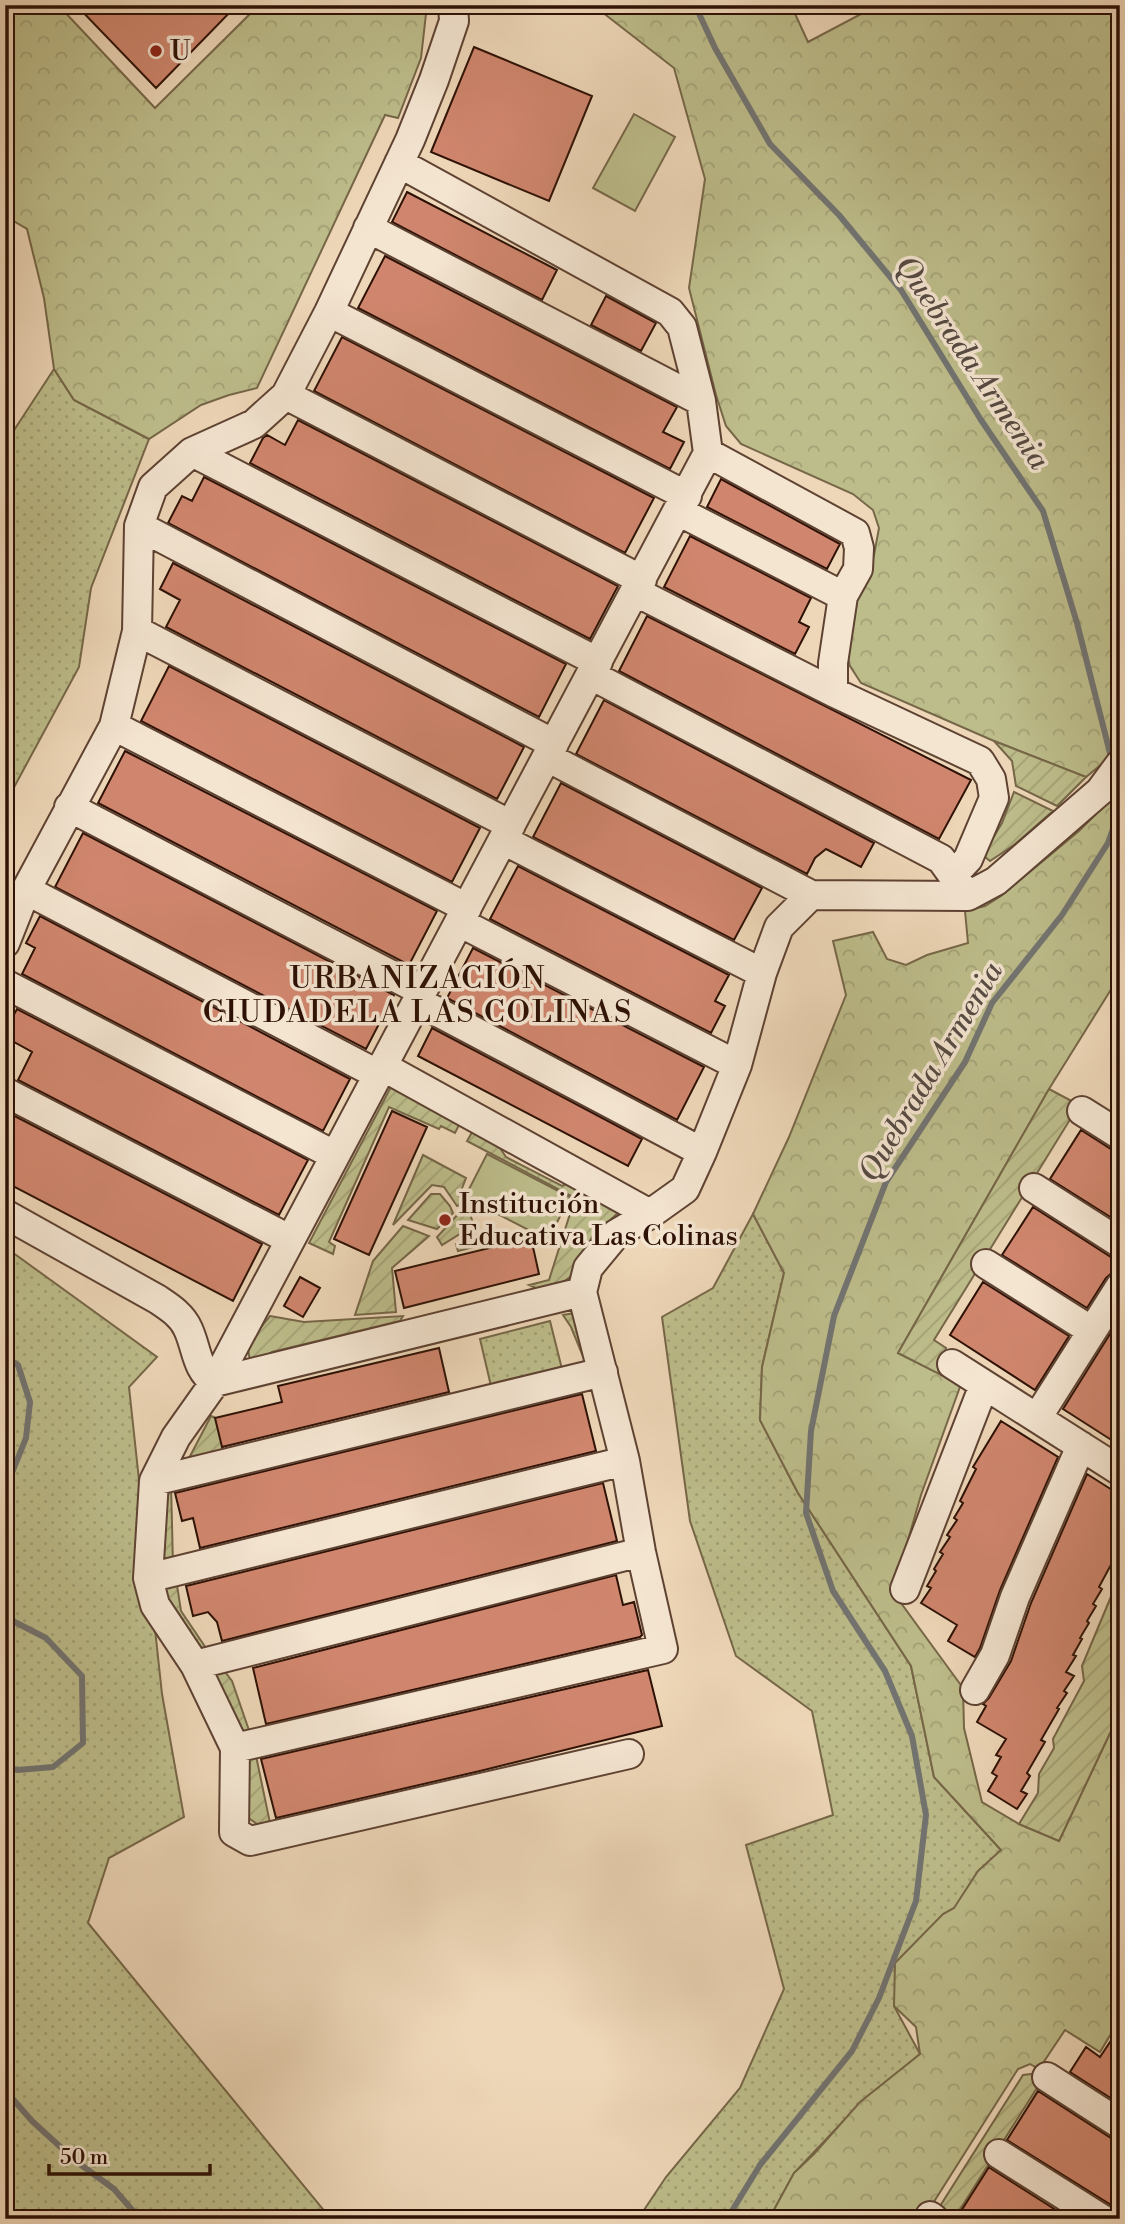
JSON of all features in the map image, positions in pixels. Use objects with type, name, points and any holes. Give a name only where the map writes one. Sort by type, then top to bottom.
[{"type":"street","points":[[5,943],[26,890],[114,726],[137,631],[139,526],[153,487],[192,452],[254,424],[286,395],[329,312],[399,163],[434,80],[454,21],[453,5]]},
{"type":"street","points":[[399,163],[670,312],[682,327],[701,401],[708,453],[215,1382],[176,1437],[154,1481],[148,1578],[155,1605],[195,1665],[235,1748],[234,1832],[250,1841],[629,1754]]},
{"type":"street","points":[[368,228],[701,401]]},
{"type":"street","points":[[329,312],[682,503],[843,596]]},
{"type":"street","points":[[286,395],[833,692],[981,761],[990,779],[994,798],[968,859],[960,886]]},
{"type":"street","points":[[192,452],[595,668],[942,859],[960,886]]},
{"type":"street","points":[[708,453],[855,533],[859,548],[858,569],[843,596],[833,663],[833,692]]},
{"type":"street","points":[[139,526],[811,895],[960,886],[996,881],[1100,791],[1120,764]]},
{"type":"street","points":[[137,631],[762,973]]},
{"type":"street","points":[[114,726],[737,1065]]},
{"type":"street","points":[[69,807],[702,1152]]},
{"type":"street","points":[[26,890],[380,1070],[650,1214]]},
{"type":"street","points":[[235,1748],[663,1648],[641,1552],[625,1461],[582,1292],[588,1268],[616,1234],[685,1189],[737,1065],[762,973],[779,927],[811,895]]},
{"type":"street","points":[[5,984],[334,1155]]},
{"type":"street","points":[[5,1092],[289,1239]]},
{"type":"street","points":[[1082,1111],[1120,1135]]},
{"type":"street","points":[[1034,1188],[1120,1243]]},
{"type":"street","points":[[5,1214],[157,1299],[178,1314],[188,1328],[201,1368],[206,1376],[215,1382],[582,1292]]},
{"type":"street","points":[[986,1265],[1092,1331]]},
{"type":"street","points":[[1037,1418],[1120,1287]]},
{"type":"street","points":[[952,1364],[1120,1471]]},
{"type":"street","points":[[154,1481],[603,1372]]},
{"type":"street","points":[[905,1589],[984,1385]]},
{"type":"street","points":[[975,1690],[995,1655],[1015,1597],[1081,1446]]},
{"type":"street","points":[[148,1578],[625,1461]]},
{"type":"street","points":[[195,1665],[641,1552]]},
{"type":"street","points":[[1047,2077],[1120,2124]]},
{"type":"street","points":[[999,2154],[1102,2219]]},
{"type":"green space","points":[[5,5],[61,5],[155,108],[259,5],[427,5],[421,58],[398,118],[385,115],[257,388],[201,405],[149,439],[74,400],[54,369],[44,298],[27,229],[5,216]]},
{"type":"green space","points":[[593,5],[791,5],[808,42],[878,5],[1120,5],[1120,727],[1108,759],[1086,777],[994,741],[861,683],[850,666],[844,643],[849,621],[874,555],[879,528],[873,510],[853,494],[741,444],[726,426],[689,288],[705,179],[674,68]]},
{"type":"green space","points":[[634,114],[675,137],[635,211],[593,188]]},
{"type":"green space","points":[[54,369],[74,400],[149,439],[91,588],[79,667],[5,804],[5,444]]},
{"type":"green space","points":[[994,741],[1086,777],[1057,806],[1016,786],[1012,761]]},
{"type":"green space","points":[[1120,790],[1120,975],[1049,1089],[898,1353],[961,1384],[921,1495],[893,1592],[963,1688],[964,1728],[982,1802],[1019,1824],[1059,1841],[1120,1712],[1120,2019],[1100,2052],[1065,2030],[1039,2069],[1030,2064],[1018,2069],[923,2219],[769,2219],[794,2173],[860,2102],[920,2054],[916,2027],[894,2006],[895,1963],[943,1914],[954,1908],[978,1871],[1001,1850],[934,1777],[911,1666],[798,1493],[760,1420],[762,1367],[784,1273],[753,1214],[789,1137],[846,995],[833,941],[873,932],[887,959],[906,965],[927,955],[968,943],[965,911],[985,906],[1001,896],[1079,831]]},
{"type":"green space","points":[[1014,792],[1053,811],[1014,845],[990,861],[984,853],[1002,823]]},
{"type":"green space","points":[[393,1083],[462,1119],[455,1133],[441,1126],[439,1129],[389,1107],[329,1242],[335,1246],[333,1254],[309,1243]]},
{"type":"green space","points":[[1049,1089],[1079,1105],[934,1340],[946,1348],[944,1356],[949,1367],[943,1376],[898,1353]]},
{"type":"green space","points":[[475,1127],[498,1145],[506,1157],[562,1186],[570,1182],[621,1210],[592,1237],[570,1277],[562,1283],[542,1291],[529,1285],[549,1280],[575,1198],[467,1141]]},
{"type":"green space","points":[[487,1154],[570,1197],[548,1240],[465,1197]]},
{"type":"green space","points":[[423,1155],[466,1178],[459,1196],[466,1204],[457,1206],[444,1187],[432,1185],[393,1225]]},
{"type":"green space","points":[[431,1194],[440,1194],[453,1213],[437,1229],[408,1220]]},
{"type":"green space","points":[[460,1212],[469,1212],[474,1225],[442,1245],[437,1237]]},
{"type":"green space","points":[[753,1214],[784,1273],[762,1367],[760,1420],[798,1493],[911,1666],[934,1777],[1001,1850],[894,2006],[920,2054],[852,2112],[794,2173],[769,2219],[638,2219],[666,2177],[740,2088],[784,1989],[746,1845],[833,1815],[812,1711],[736,1656],[690,1521],[662,1317],[713,1288]]},
{"type":"green space","points":[[403,1226],[429,1236],[392,1268],[396,1312],[355,1315],[373,1261]]},
{"type":"green space","points":[[482,1234],[485,1244],[458,1251],[456,1244]]},
{"type":"green space","points":[[5,1247],[157,1357],[129,1387],[162,1694],[184,1817],[109,1858],[88,1923],[331,2219],[5,2219]]},
{"type":"green space","points":[[575,1313],[587,1366],[571,1327],[563,1315]]},
{"type":"green space","points":[[270,1316],[304,1322],[403,1316],[400,1321],[272,1352],[264,1359],[252,1362],[248,1349],[250,1343]]},
{"type":"green space","points":[[550,1321],[562,1369],[491,1386],[480,1339]]},
{"type":"green space","points":[[211,1416],[216,1418],[224,1452],[187,1462]]},
{"type":"green space","points":[[171,1484],[173,1565],[162,1567],[165,1487]]},
{"type":"green space","points":[[1120,1575],[1120,1712],[1059,1841],[1019,1824],[1038,1793],[1039,1774],[1054,1748],[1053,1739],[1084,1681],[1082,1666]]},
{"type":"green space","points":[[176,1579],[181,1611],[210,1654],[202,1654],[162,1595],[166,1582]]},
{"type":"green space","points":[[219,1664],[232,1681],[252,1739],[241,1738],[212,1677]]},
{"type":"green space","points":[[255,1751],[270,1823],[257,1824],[247,1817],[247,1755]]},
{"type":"green space","points":[[1031,2074],[1042,2080],[954,2219],[942,2219],[935,2214],[1023,2075]]},
{"type":"building","points":[[76,5],[237,5],[156,88]]},
{"type":"building","points":[[474,47],[592,96],[549,201],[431,152]]},
{"type":"building","points":[[407,192],[557,270],[542,300],[392,222]]},
{"type":"building","points":[[385,256],[677,407],[663,432],[684,442],[670,469],[358,308]]},
{"type":"building","points":[[606,296],[656,323],[641,351],[591,325]]},
{"type":"building","points":[[342,337],[654,498],[625,553],[314,391]]},
{"type":"building","points":[[298,420],[618,586],[590,639],[250,463],[267,435],[285,445]]},
{"type":"building","points":[[204,477],[566,664],[539,717],[168,523],[182,496],[192,501]]},
{"type":"building","points":[[721,479],[840,544],[827,569],[707,507]]},
{"type":"building","points":[[690,536],[811,598],[799,622],[809,627],[795,654],[664,587]]},
{"type":"building","points":[[173,563],[524,747],[497,799],[166,627],[180,600],[160,589]]},
{"type":"building","points":[[647,616],[971,780],[939,839],[619,671]]},
{"type":"building","points":[[169,666],[480,828],[452,882],[141,721]]},
{"type":"building","points":[[604,700],[874,843],[861,867],[826,849],[815,858],[807,874],[576,754]]},
{"type":"building","points":[[125,751],[437,911],[409,965],[98,803]]},
{"type":"building","points":[[561,783],[762,888],[734,940],[533,837]]},
{"type":"building","points":[[83,833],[394,995],[366,1049],[55,887]]},
{"type":"building","points":[[518,866],[729,975],[715,1001],[725,1006],[711,1033],[490,919]]},
{"type":"building","points":[[40,916],[350,1079],[323,1131],[22,974],[35,948],[26,943]]},
{"type":"building","points":[[473,948],[704,1067],[677,1120],[447,998]]},
{"type":"building","points":[[17,1009],[308,1160],[279,1215],[18,1080],[32,1052],[5,1037],[5,1031]]},
{"type":"building","points":[[432,1028],[642,1139],[628,1166],[418,1056]]},
{"type":"building","points":[[5,1111],[262,1244],[233,1301],[5,1182]]},
{"type":"building","points":[[392,1111],[427,1127],[369,1255],[334,1239]]},
{"type":"building","points":[[1081,1130],[1120,1152],[1120,1223],[1050,1179]]},
{"type":"building","points":[[1033,1207],[1111,1257],[1120,1260],[1120,1270],[1106,1278],[1087,1308],[1002,1255]]},
{"type":"building","points":[[531,1238],[539,1274],[404,1308],[395,1271]]},
{"type":"building","points":[[300,1277],[320,1288],[303,1317],[284,1306]]},
{"type":"building","points":[[983,1282],[1069,1336],[1035,1390],[950,1335]]},
{"type":"building","points":[[1120,1318],[1120,1431],[1113,1441],[1063,1409]]},
{"type":"building","points":[[439,1348],[449,1392],[222,1447],[215,1418],[282,1402],[278,1386]]},
{"type":"building","points":[[582,1394],[596,1451],[200,1548],[193,1518],[182,1521],[175,1493]]},
{"type":"building","points":[[1001,1421],[1058,1457],[1000,1590],[975,1657],[948,1641],[957,1625],[921,1603],[931,1588],[927,1586],[943,1554],[940,1552],[950,1537],[947,1535],[957,1520],[954,1518],[963,1503],[960,1501],[976,1469],[973,1467]]},
{"type":"building","points":[[1087,1474],[1120,1495],[1120,1548],[1099,1587],[1102,1589],[1093,1604],[1096,1606],[1073,1655],[1076,1656],[1066,1672],[1074,1676],[1041,1740],[1045,1742],[1027,1773],[1030,1776],[1021,1791],[1027,1794],[1017,1809],[988,1791],[997,1776],[992,1773],[1001,1757],[996,1755],[1006,1739],[977,1722],[986,1706],[983,1704],[1011,1661],[1031,1603]]},
{"type":"building","points":[[603,1483],[617,1541],[222,1641],[217,1622],[208,1612],[193,1616],[186,1586]]},
{"type":"building","points":[[616,1575],[623,1605],[634,1602],[642,1635],[640,1637],[266,1724],[253,1668]]},
{"type":"building","points":[[648,1670],[662,1726],[276,1818],[261,1759]]},
{"type":"building","points":[[1120,2027],[1120,2104],[1070,2072],[1086,2047],[1100,2057]]},
{"type":"building","points":[[1038,2091],[1111,2138],[1120,2141],[1120,2219],[1111,2205],[1007,2140]]},
{"type":"building","points":[[990,2168],[1070,2219],[956,2219]]},
{"type":"waterway","name":"Quebrada Armenia","points":[[695,5],[715,48],[770,144],[839,215],[901,290],[981,420],[1043,511],[1077,623],[1112,761]]},
{"type":"waterway","name":"Quebrada Armenia","points":[[727,2219],[760,2165],[852,2051],[879,1998],[916,1901],[926,1815],[912,1736],[885,1671],[833,1591],[806,1513],[811,1431],[834,1316],[886,1182],[965,1062],[992,1003],[1062,915],[1108,843],[1120,809]]},
{"type":"waterway","points":[[5,1357],[18,1365],[30,1402],[26,1438],[5,1490]]},
{"type":"waterway","points":[[5,1617],[46,1638],[82,1676],[83,1743],[53,1767],[18,1770],[5,1768]]},
{"type":"waterway","points":[[5,2090],[32,2121],[77,2162],[114,2189],[140,2219]]},
{"type":"place","name":"U","points":[[156,51]]},
{"type":"place","name":"Institución Educativa Las Colinas","points":[[445,1220]]},
{"type":"district","name":"URBANIZACIÓN CIUDADELA LAS COLINAS","points":[[418,996]]}]
